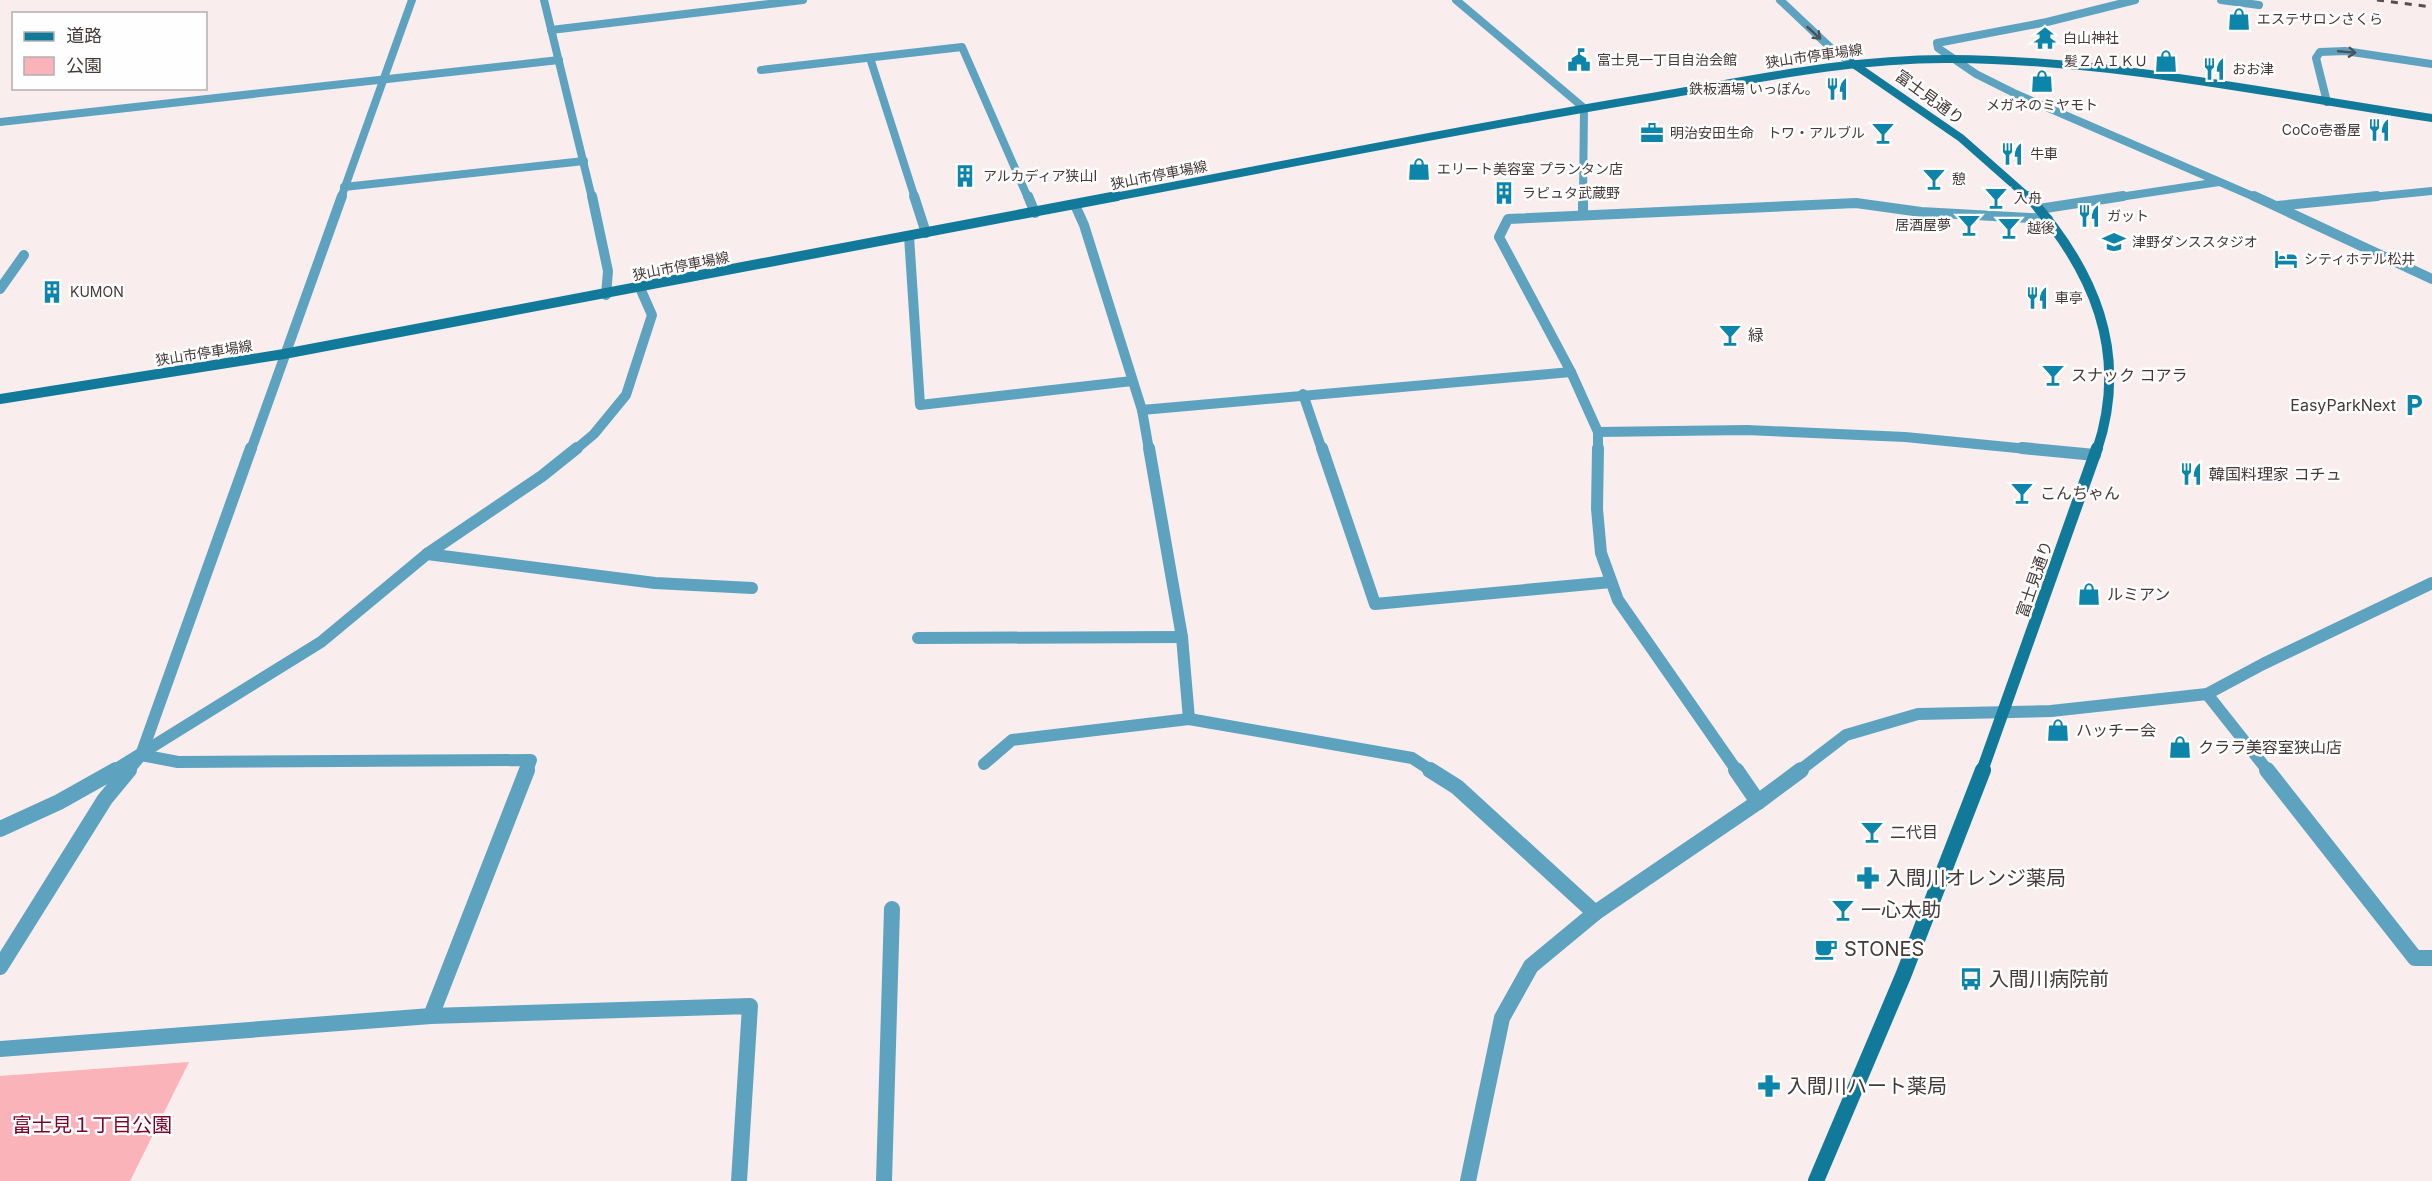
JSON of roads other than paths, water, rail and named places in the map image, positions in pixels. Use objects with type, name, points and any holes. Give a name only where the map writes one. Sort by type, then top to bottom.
[{"type":"main road","name":"狭山市停車場線","points":[[0,399],[284,354],[606,295],[1584,108],[1852,63],[1951,58],[2106,69],[2432,118]]},
{"type":"main road","name":"富士見通り","points":[[1816,1181],[1883,1030],[2004,713],[2095,456],[2109,407],[2109,358],[2099,310],[2070,250],[2043,214],[1988,161],[1852,63]]},
{"type":"street","points":[[0,967],[105,799],[141,755],[412,0]]},
{"type":"street","points":[[544,0],[584,161],[608,271],[606,295]]},
{"type":"street","points":[[551,30],[803,0]]},
{"type":"street","points":[[1456,0],[1584,108],[1583,215]]},
{"type":"street","points":[[1780,0],[1834,51],[1852,63]]},
{"type":"street","points":[[2135,0],[2047,22],[1937,43],[1938,48],[1951,58],[2016,94],[2276,206],[2432,279]]},
{"type":"street","points":[[2221,0],[2259,5]]},
{"type":"street","points":[[761,70],[962,47],[1035,213]]},
{"type":"street","points":[[2327,102],[2316,58],[2320,52],[2345,51],[2432,64]]},
{"type":"street","points":[[870,58],[926,233]]},
{"type":"street","points":[[0,122],[559,60]]},
{"type":"street","points":[[344,187],[584,161]]},
{"type":"street","points":[[1758,802],[1618,600],[1601,553],[1597,509],[1598,432],[1571,372],[1499,237],[1508,219],[1856,203],[1921,212],[2043,214],[2219,182]]},
{"type":"street","points":[[2276,206],[2432,191]]},
{"type":"street","points":[[1075,204],[1084,225],[1142,410],[1182,637],[1189,719]]},
{"type":"street","points":[[909,236],[920,405],[1132,381]]},
{"type":"street","points":[[0,289],[24,255]]},
{"type":"street","points":[[0,829],[59,801],[141,755],[321,642],[427,555],[542,476],[594,434],[626,395],[652,315],[640,288]]},
{"type":"street","points":[[1142,410],[1571,372]]},
{"type":"street","points":[[1303,394],[1375,604],[1611,582]]},
{"type":"street","points":[[1598,432],[1747,430],[1905,437],[2095,456]]},
{"type":"street","points":[[427,555],[655,583],[752,588]]},
{"type":"street","points":[[1467,1181],[1502,1018],[1531,966],[1595,913],[1758,802],[1846,735],[1918,714],[2004,713],[2112,706],[2207,694],[2263,664],[2432,583]]},
{"type":"street","points":[[918,638],[1182,637]]},
{"type":"street","points":[[2207,694],[2415,958],[2432,958]]},
{"type":"street","points":[[984,764],[1012,740],[1189,719],[1412,758],[1457,787],[1595,913]]},
{"type":"street","points":[[141,755],[178,762],[531,760],[431,1016]]},
{"type":"street","points":[[884,1181],[892,909]]},
{"type":"street","points":[[0,1049],[431,1016],[750,1006],[739,1181]]},
{"type":"railway","points":[[2377,0],[2432,7]]},
{"type":"place","name":"エステサロンさくら","points":[[2239,19]]},
{"type":"place","name":"白山神社","points":[[2045,38]]},
{"type":"place","name":"富士見一丁目自治会館","points":[[1579,60]]},
{"type":"place","name":"髪ＺＡＩＫＵ","points":[[2166,61]]},
{"type":"place","name":"おお津","points":[[2214,69]]},
{"type":"place","name":"メガネのミヤモト","points":[[2042,81]]},
{"type":"place","name":"鉄板酒場 いっぽん。","points":[[1837,89]]},
{"type":"place","name":"CoCo壱番屋","points":[[2379,130]]},
{"type":"place","name":"明治安田生命","points":[[1652,133]]},
{"type":"place","name":"トワ・アルブル","points":[[1883,133]]},
{"type":"place","name":"牛車","points":[[2012,154]]},
{"type":"place","name":"エリート美容室 プランタン店","points":[[1419,169]]},
{"type":"place","name":"アルカディア狭山Ⅰ","points":[[965,176]]},
{"type":"place","name":"憩","points":[[1934,179]]},
{"type":"place","name":"ラピュタ武蔵野","points":[[1504,193]]},
{"type":"place","name":"入舟","points":[[1996,198]]},
{"type":"place","name":"ガット","points":[[2089,216]]},
{"type":"place","name":"居酒屋夢","points":[[1969,225]]},
{"type":"place","name":"越後","points":[[2009,228]]},
{"type":"place","name":"津野ダンススタジオ","points":[[2114,242]]},
{"type":"place","name":"シティホテル松井","points":[[2286,259]]},
{"type":"place","name":"KUMON","points":[[52,292]]},
{"type":"place","name":"車亭","points":[[2037,298]]},
{"type":"place","name":"緑","points":[[1730,335]]},
{"type":"place","name":"スナック コアラ","points":[[2053,375]]},
{"type":"place","name":"EasyParkNext","points":[[2414,405]]},
{"type":"place","name":"韓国料理家 コチュ","points":[[2191,474]]},
{"type":"place","name":"こんちゃん","points":[[2022,493]]},
{"type":"place","name":"ルミアン","points":[[2089,594]]},
{"type":"place","name":"ハッチー会","points":[[2058,730]]},
{"type":"place","name":"クララ美容室狭山店","points":[[2180,747]]},
{"type":"place","name":"二代目","points":[[1872,832]]},
{"type":"place","name":"入間川オレンジ薬局","points":[[1868,878]]},
{"type":"place","name":"一心太助","points":[[1843,910]]},
{"type":"place","name":"STONES","points":[[1826,949]]},
{"type":"place","name":"入間川病院前","points":[[1971,979]]},
{"type":"place","name":"入間川ハート薬局","points":[[1769,1086]]},
{"type":"park label","name":"富士見１丁目公園","points":[[92,1125]]}]
